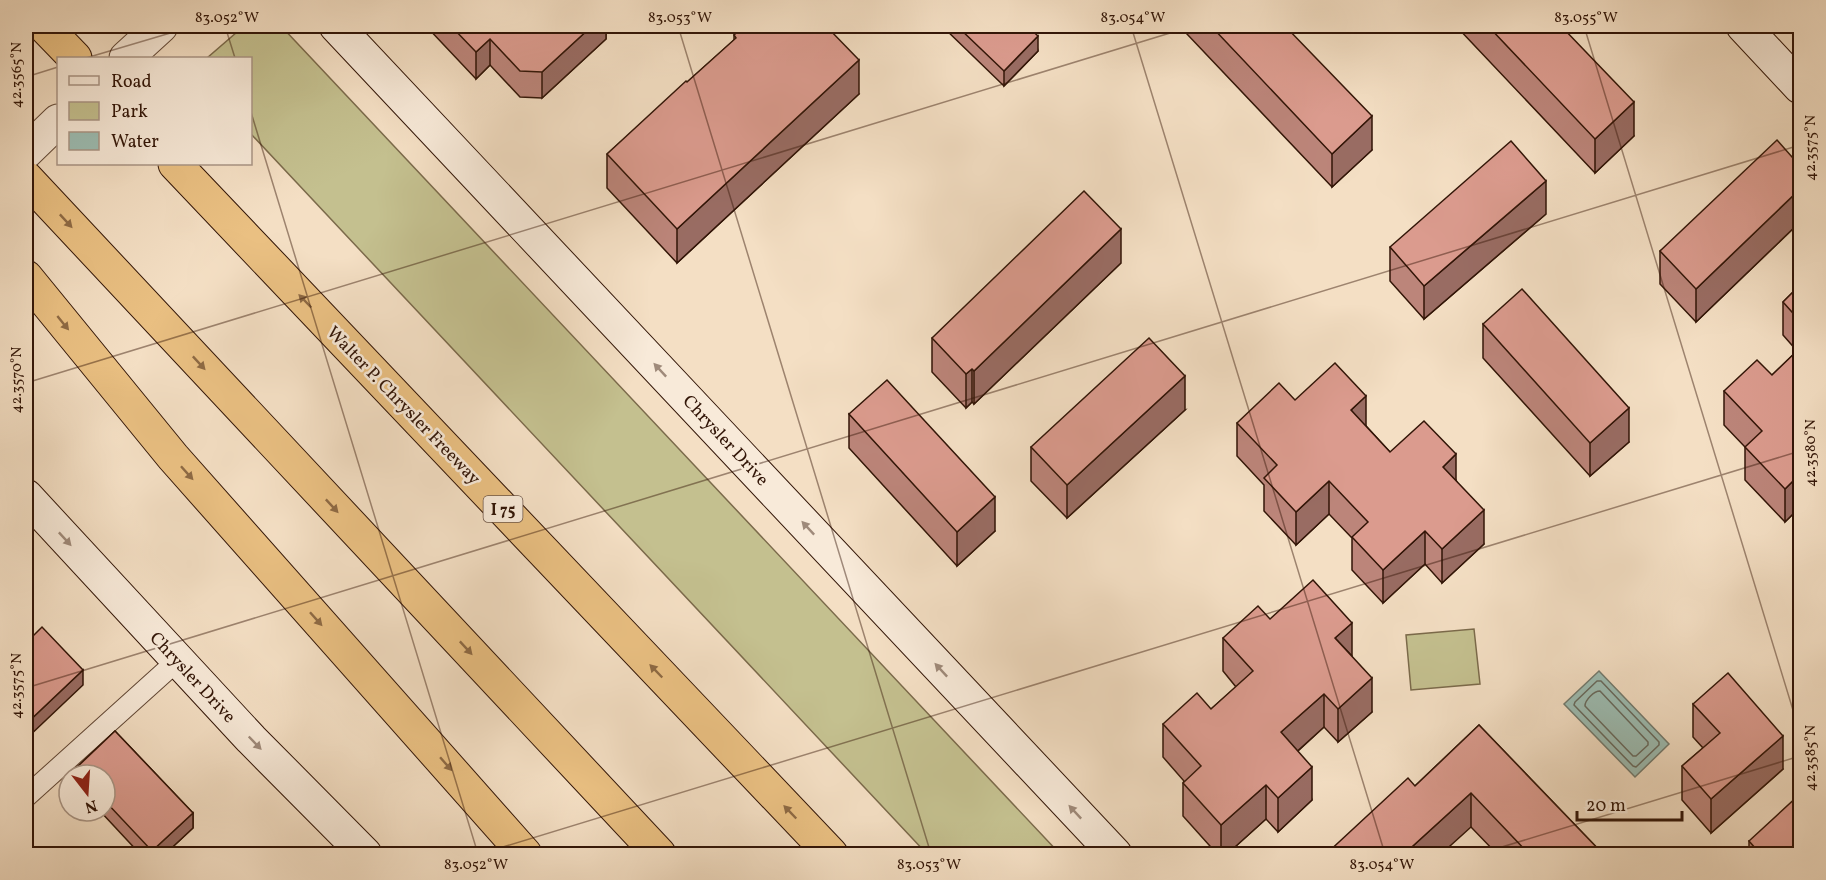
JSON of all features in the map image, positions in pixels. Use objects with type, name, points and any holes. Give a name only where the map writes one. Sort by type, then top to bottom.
[{"type":"highway","points":[[44,26],[74,57]]},
{"type":"highway","name":"Walter P. Chrysler Freeway","points":[[176,165],[831,855]]},
{"type":"highway","points":[[26,178],[659,855]]},
{"type":"highway","points":[[26,277],[173,457],[525,855]]},
{"type":"street","points":[[127,57],[161,26]]},
{"type":"street","name":"Chrysler Drive","points":[[336,26],[1115,855]]},
{"type":"street","points":[[1752,29],[1800,87]]},
{"type":"street","points":[[26,152],[57,122]]},
{"type":"street","name":"Chrysler Drive","points":[[26,496],[309,800],[365,855]]},
{"type":"lane","points":[[26,797],[178,660]]},
{"type":"green space","points":[[244,26],[281,26],[1060,854],[927,854],[252,135],[252,57],[208,57]]},
{"type":"green space","points":[[1474,629],[1480,684],[1411,690],[1406,635]]},
{"type":"water","points":[[1599,671],[1669,744],[1635,777],[1564,704]]},
{"type":"building","points":[[451,26],[592,26],[542,72],[520,71],[490,39],[476,52]]},
{"type":"building","points":[[744,26],[826,26],[859,60],[677,229],[607,154],[736,38],[734,35]]},
{"type":"building","points":[[957,26],[1027,26],[1038,36],[1004,71]]},
{"type":"building","points":[[1211,26],[1285,26],[1372,116],[1332,154]]},
{"type":"building","points":[[1488,26],[1561,26],[1634,102],[1595,139]]},
{"type":"building","points":[[1777,140],[1800,166],[1800,189],[1696,289],[1660,251]]},
{"type":"building","points":[[1511,141],[1546,181],[1424,286],[1390,247]]},
{"type":"building","points":[[1084,191],[1121,229],[974,371],[972,369],[966,374],[932,338]]},
{"type":"building","points":[[1800,285],[1800,321],[1783,302]]},
{"type":"building","points":[[1522,289],[1629,408],[1590,443],[1483,324]]},
{"type":"building","points":[[1149,338],[1185,376],[1067,485],[1031,447]]},
{"type":"building","points":[[1800,348],[1800,474],[1785,489],[1745,447],[1762,431],[1724,391],[1757,360],[1772,375]]},
{"type":"building","points":[[1335,363],[1366,396],[1351,410],[1390,452],[1424,421],[1456,454],[1443,467],[1484,510],[1442,549],[1425,531],[1383,570],[1352,537],[1368,522],[1329,481],[1296,512],[1264,478],[1277,465],[1237,423],[1279,383],[1295,400]]},
{"type":"building","points":[[887,380],[995,497],[957,532],[849,414]]},
{"type":"building","points":[[1313,580],[1352,623],[1335,638],[1372,678],[1338,709],[1324,694],[1281,732],[1312,767],[1278,798],[1266,785],[1221,825],[1183,783],[1201,766],[1163,724],[1197,693],[1211,709],[1253,671],[1223,638],[1258,606],[1270,619]]},
{"type":"building","points":[[26,627],[34,635],[42,627],[83,670],[26,724]]},
{"type":"building","points":[[1728,673],[1783,736],[1711,799],[1682,766],[1720,733],[1693,704]]},
{"type":"building","points":[[1479,725],[1604,855],[1530,855],[1471,793],[1403,855],[1325,855],[1408,778],[1415,786]]},
{"type":"building","points":[[115,731],[193,813],[152,851],[117,814],[117,763],[81,763]]},
{"type":"building","points":[[1800,794],[1800,855],[1750,855],[1756,849],[1749,841]]}]
